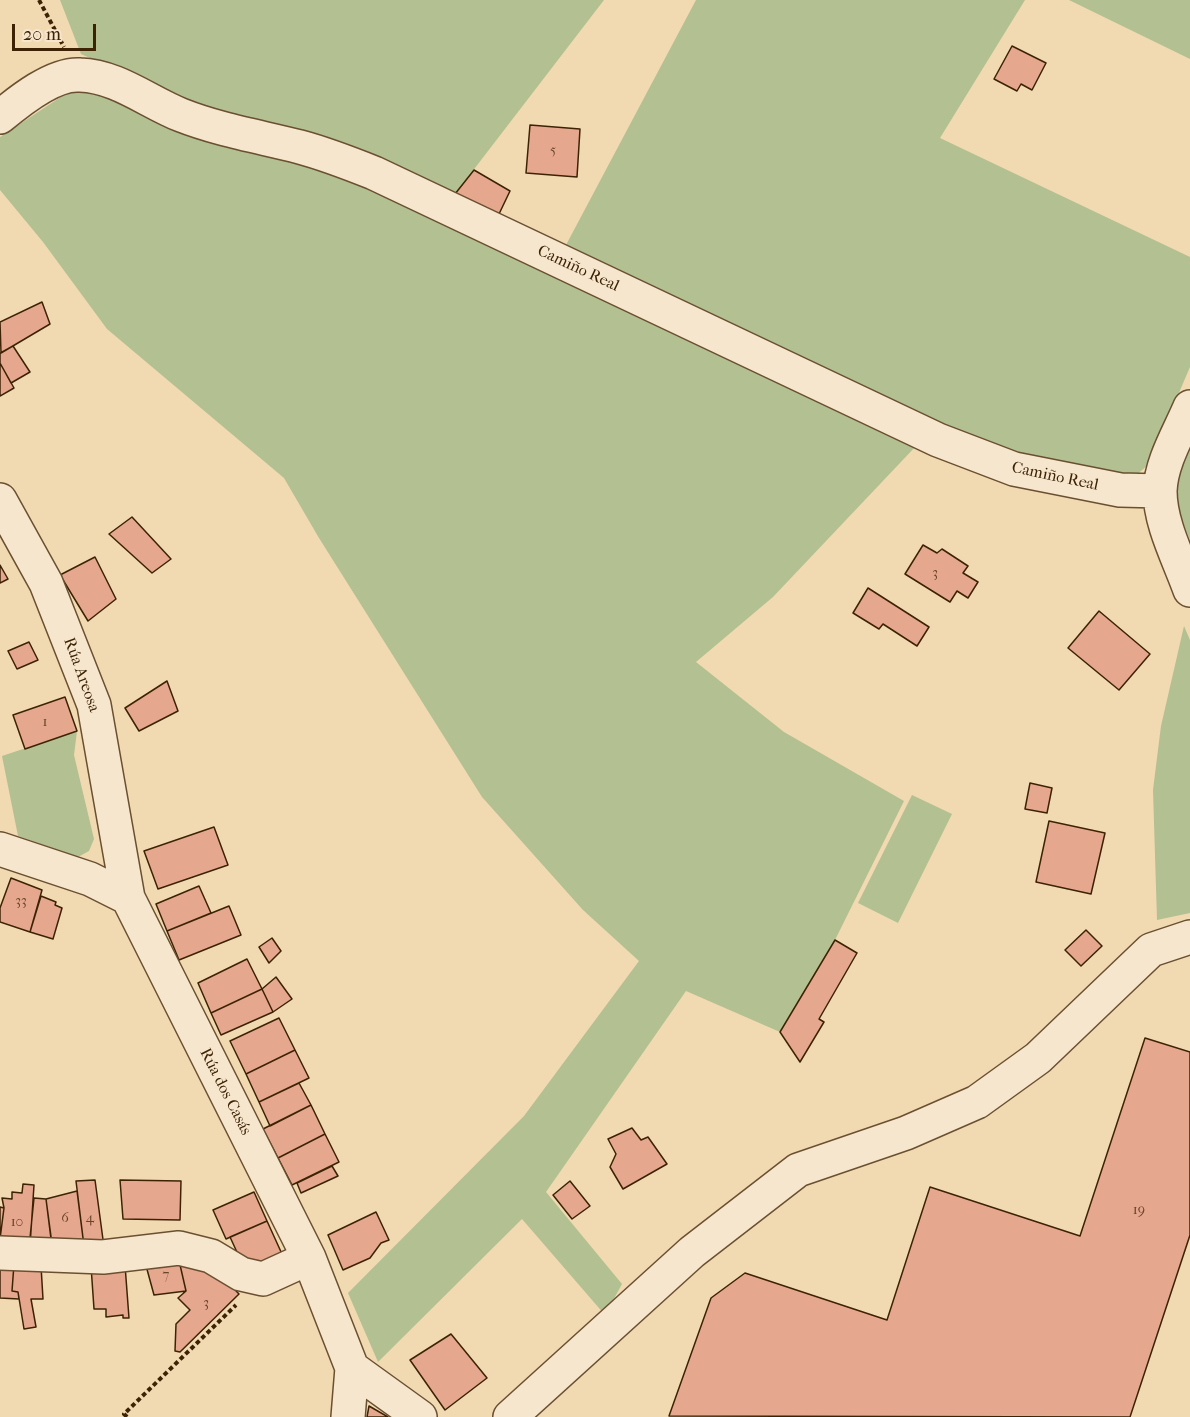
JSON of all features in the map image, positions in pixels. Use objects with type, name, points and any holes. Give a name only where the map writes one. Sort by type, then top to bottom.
[{"type":"street","points":[[0,117],[27,95],[63,78],[79,74]]},
{"type":"street","name":"Camiño Real","points":[[79,74],[114,82],[181,115],[250,136],[334,157],[374,173],[938,440],[1014,469],[1120,490],[1160,490]]},
{"type":"street","points":[[1190,407],[1167,458],[1160,490],[1165,521],[1190,590]]},
{"type":"street","name":"Rúa Areosa","points":[[0,500],[46,583],[94,705],[128,898]]},
{"type":"street","points":[[0,849],[90,879],[128,898]]},
{"type":"street","name":"Rúa dos Casás","points":[[128,898],[309,1258],[352,1368],[348,1417]]},
{"type":"street","points":[[510,1417],[692,1252],[798,1170],[906,1133],[977,1102],[1038,1058],[1151,950],[1190,937]]},
{"type":"street","points":[[0,1253],[103,1257],[179,1248],[211,1256],[241,1274],[263,1279],[309,1258]]},
{"type":"street","points":[[352,1368],[420,1417]]},
{"type":"path","points":[[39,0],[79,74]]},
{"type":"path","points":[[125,1416],[263,1279]]},
{"type":"green space","points":[[60,0],[604,0],[455,194],[215,115],[81,54]]},
{"type":"green space","points":[[696,0],[1025,0],[940,138],[1190,257],[1190,367],[1148,465],[1135,476],[1018,459],[951,431],[566,245]]},
{"type":"green space","points":[[1069,0],[1190,0],[1190,59]]},
{"type":"green space","points":[[73,89],[89,89],[321,164],[636,316],[917,445],[773,597],[696,662],[784,732],[904,801],[835,940],[780,1032],[686,991],[546,1192],[622,1284],[605,1315],[522,1219],[378,1362],[348,1293],[524,1116],[639,961],[583,910],[482,797],[319,538],[284,478],[107,329],[43,242],[0,190],[0,137]]},
{"type":"green space","points":[[1190,436],[1190,540],[1179,514],[1176,476]]},
{"type":"green space","points":[[1184,626],[1190,640],[1190,913],[1157,920],[1153,790],[1161,726]]},
{"type":"green space","points":[[77,731],[74,755],[94,839],[89,851],[78,857],[18,836],[2,756]]},
{"type":"green space","points":[[912,795],[952,814],[898,923],[858,903]]},
{"type":"building","points":[[1012,46],[1046,63],[1032,90],[1021,84],[1017,91],[994,79]]},
{"type":"building","points":[[530,125],[580,129],[577,177],[526,173]]},
{"type":"building","points":[[474,170],[510,191],[499,214],[455,194]]},
{"type":"building","points":[[42,302],[50,324],[1,353],[0,322]]},
{"type":"building","points":[[13,346],[30,372],[11,383],[0,363],[0,353]]},
{"type":"building","points":[[0,363],[14,388],[0,396]]},
{"type":"building","points":[[132,517],[171,559],[152,573],[109,534]]},
{"type":"building","points":[[923,545],[937,553],[942,549],[968,566],[963,573],[978,582],[968,598],[957,591],[950,602],[905,574]]},
{"type":"building","points":[[95,557],[116,599],[88,621],[60,575]]},
{"type":"building","points":[[0,565],[8,579],[0,583]]},
{"type":"building","points":[[868,588],[929,627],[917,646],[883,624],[879,629],[853,613]]},
{"type":"building","points":[[1099,611],[1150,654],[1119,690],[1068,648]]},
{"type":"building","points":[[29,642],[38,660],[17,669],[8,651]]},
{"type":"building","points":[[167,681],[178,711],[139,731],[125,708]]},
{"type":"building","points":[[65,697],[77,731],[25,749],[13,715]]},
{"type":"building","points":[[1030,783],[1052,788],[1047,813],[1025,809]]},
{"type":"building","points":[[1049,821],[1105,833],[1091,894],[1036,882]]},
{"type":"building","points":[[214,827],[228,865],[158,889],[144,851]]},
{"type":"building","points":[[11,878],[42,890],[30,932],[0,922],[0,908]]},
{"type":"building","points":[[199,886],[211,913],[167,931],[156,904]]},
{"type":"building","points":[[41,896],[56,902],[55,905],[62,908],[53,939],[30,932]]},
{"type":"building","points":[[229,906],[241,935],[179,960],[167,931]]},
{"type":"building","points":[[1086,930],[1102,946],[1081,966],[1065,950]]},
{"type":"building","points":[[272,938],[281,951],[269,963],[259,947]]},
{"type":"building","points":[[835,940],[857,953],[819,1019],[824,1022],[800,1062],[780,1032]]},
{"type":"building","points":[[247,959],[262,989],[211,1013],[198,983]]},
{"type":"building","points":[[276,977],[292,999],[273,1012],[262,989]]},
{"type":"building","points":[[262,989],[273,1012],[221,1035],[211,1013]]},
{"type":"building","points":[[279,1018],[295,1050],[246,1074],[230,1041]]},
{"type":"building","points":[[1145,1038],[1190,1052],[1190,1235],[1130,1417],[669,1416],[711,1298],[745,1273],[887,1320],[930,1187],[1080,1236]]},
{"type":"building","points":[[295,1050],[309,1078],[259,1102],[246,1074]]},
{"type":"building","points":[[299,1083],[311,1105],[270,1126],[259,1102]]},
{"type":"building","points":[[311,1105],[325,1134],[278,1158],[263,1129]]},
{"type":"building","points":[[632,1128],[641,1140],[648,1137],[667,1164],[623,1189],[610,1167],[616,1154],[608,1139]]},
{"type":"building","points":[[325,1134],[339,1162],[292,1185],[278,1158]]},
{"type":"building","points":[[332,1166],[338,1176],[301,1193],[297,1183]]},
{"type":"building","points":[[95,1180],[104,1247],[84,1246],[76,1181]]},
{"type":"building","points":[[120,1180],[181,1181],[180,1220],[123,1219]]},
{"type":"building","points":[[570,1181],[590,1206],[572,1219],[553,1195]]},
{"type":"building","points":[[23,1184],[34,1185],[30,1246],[0,1239],[4,1208],[2,1198],[12,1199],[12,1192],[22,1193]]},
{"type":"building","points":[[77,1191],[84,1246],[52,1244],[46,1199]]},
{"type":"building","points":[[254,1192],[267,1221],[226,1239],[213,1210]]},
{"type":"building","points":[[34,1198],[46,1199],[51,1239],[30,1238]]},
{"type":"building","points":[[0,1207],[4,1208],[0,1239]]},
{"type":"building","points":[[376,1212],[389,1240],[381,1243],[370,1258],[343,1270],[328,1235]]},
{"type":"building","points":[[267,1221],[282,1254],[249,1268],[242,1263],[230,1237]]},
{"type":"building","points":[[178,1256],[212,1266],[239,1294],[180,1352],[175,1351],[176,1324],[190,1310],[178,1298],[186,1291]]},
{"type":"building","points":[[178,1256],[186,1291],[154,1295],[145,1262]]},
{"type":"building","points":[[0,1263],[14,1264],[12,1291],[18,1292],[19,1299],[0,1298]]},
{"type":"building","points":[[14,1264],[41,1266],[43,1299],[31,1299],[36,1327],[24,1329],[18,1292],[12,1291]]},
{"type":"building","points":[[125,1265],[129,1318],[123,1318],[123,1315],[106,1317],[106,1309],[94,1309],[91,1266]]},
{"type":"building","points":[[451,1334],[487,1378],[445,1410],[410,1360]]},
{"type":"building","points":[[369,1406],[388,1417],[367,1417]]}]
